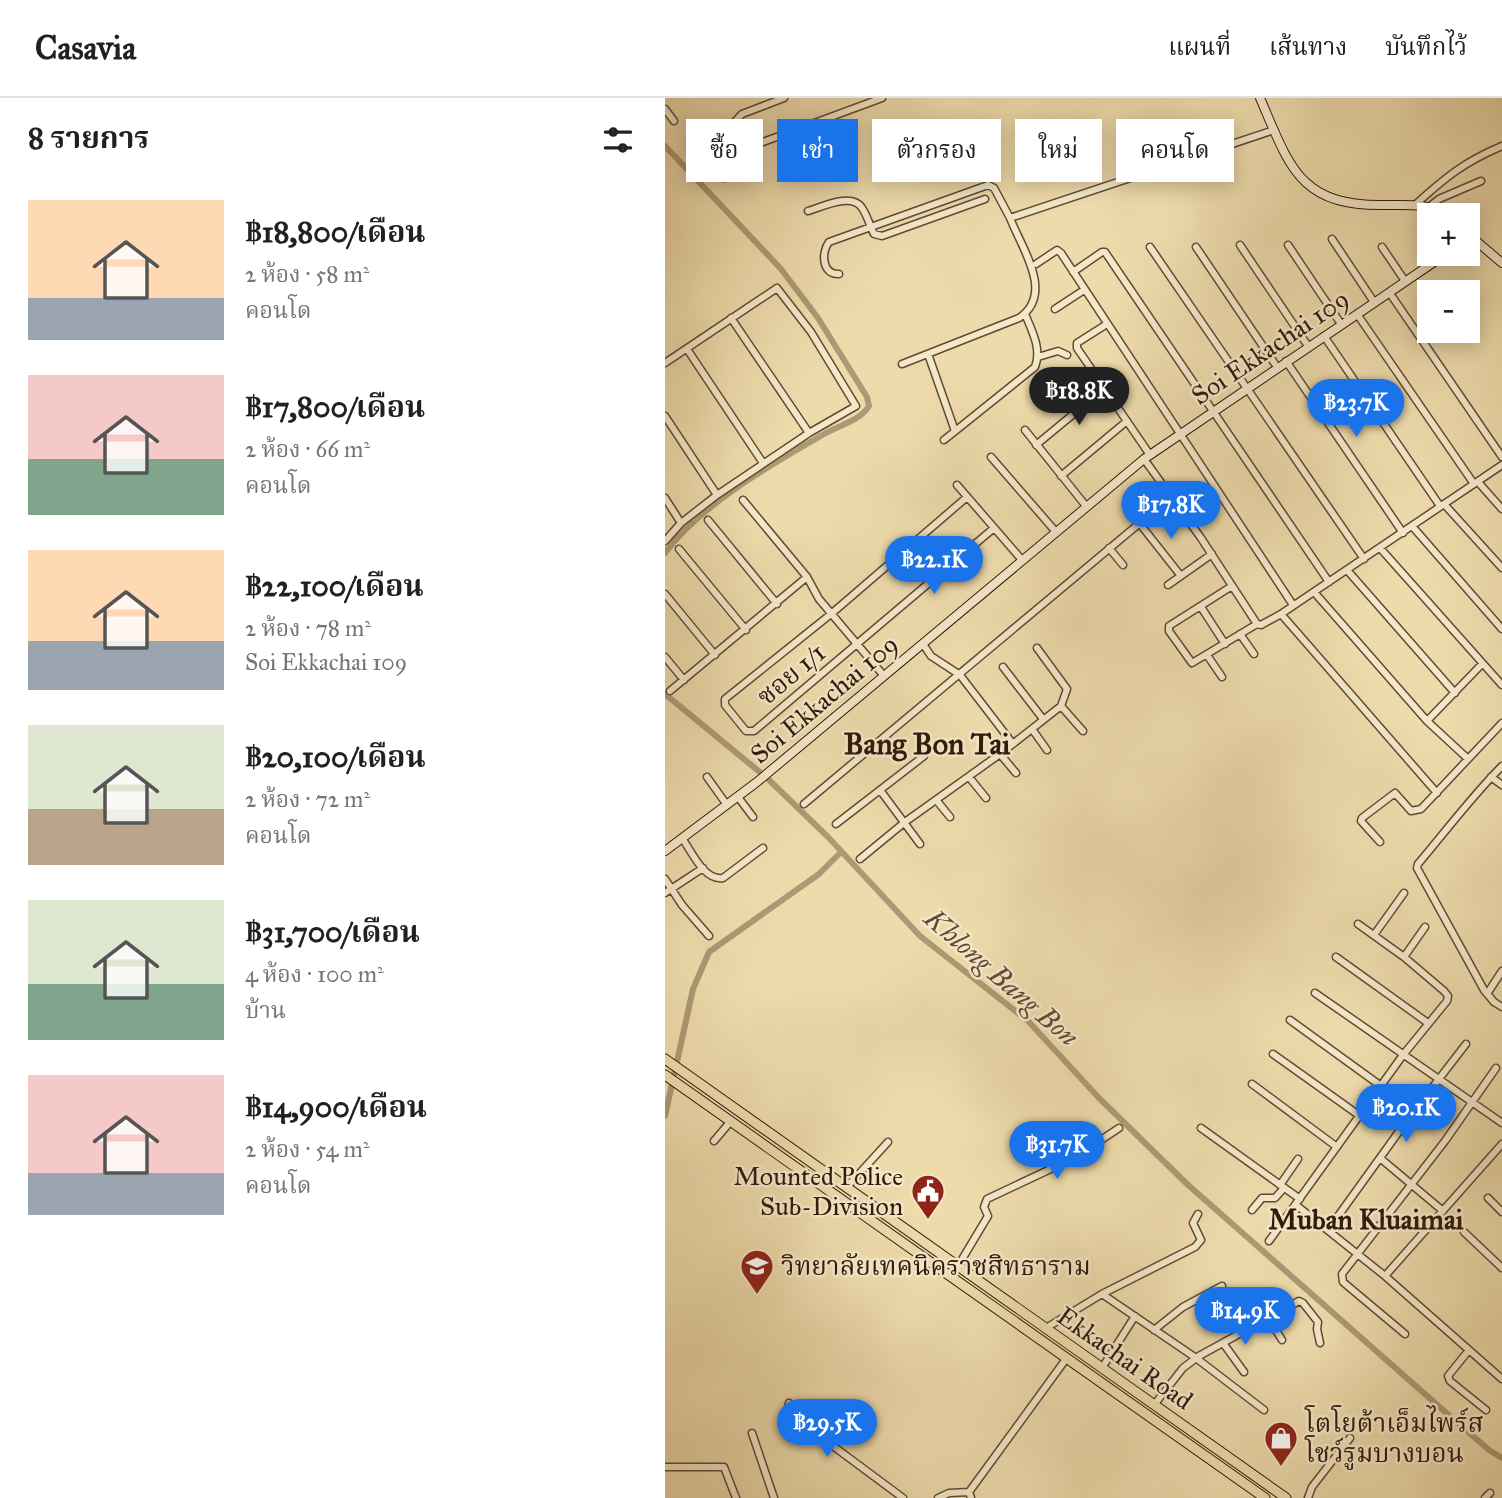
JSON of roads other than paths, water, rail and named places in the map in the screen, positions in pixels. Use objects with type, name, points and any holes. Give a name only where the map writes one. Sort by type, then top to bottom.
[{"type":"main road","name":"Ekkachai Road","points":[[667,1061],[1286,1498]]},
{"type":"main road","name":"Ekkachai Road","points":[[665,1075],[1265,1498]]},
{"type":"street","points":[[737,119],[742,114],[784,98]]},
{"type":"street","points":[[763,142],[882,98]]},
{"type":"street","points":[[1260,98],[1291,166],[1308,187],[1328,198],[1359,204],[1416,204],[1467,162],[1502,146]]},
{"type":"street","points":[[665,109],[674,121]]},
{"type":"street","points":[[1010,218],[1274,130]]},
{"type":"street","points":[[1434,203],[1481,181]]},
{"type":"street","points":[[839,275],[828,272],[824,258],[826,245],[991,185],[1010,218],[1032,270],[1037,293],[1025,314],[902,364]]},
{"type":"street","points":[[973,190],[985,199]]},
{"type":"street","points":[[808,211],[853,201],[862,207],[874,234],[882,236],[998,195]]},
{"type":"street","points":[[1332,239],[1374,302]]},
{"type":"street","points":[[1240,245],[1308,346]]},
{"type":"street","points":[[1288,245],[1341,324]]},
{"type":"street","points":[[1480,246],[1502,264]]},
{"type":"street","points":[[1150,247],[1364,559]]},
{"type":"street","points":[[1196,247],[1277,367]]},
{"type":"street","points":[[1382,247],[1405,281]]},
{"type":"street","points":[[1036,264],[1057,250],[1293,606]]},
{"type":"street","points":[[1073,272],[1105,252],[1329,582]]},
{"type":"street","name":"Soi Ekkachai 109","points":[[665,850],[757,782],[1147,457],[1428,266]]},
{"type":"street","points":[[665,363],[777,288],[811,332],[856,406],[763,463],[717,495],[666,538]]},
{"type":"street","points":[[1055,309],[1084,290]]},
{"type":"street","points":[[1389,292],[1502,457]]},
{"type":"street","points":[[944,440],[1029,373],[1038,357],[1036,342],[1025,314]]},
{"type":"street","points":[[1357,314],[1476,483],[1502,509]]},
{"type":"street","points":[[731,318],[809,433]]},
{"type":"street","points":[[1107,324],[1076,345],[1127,421],[1171,497],[1257,624]]},
{"type":"street","points":[[1324,336],[1442,505],[1502,568]]},
{"type":"street","points":[[687,349],[763,463]]},
{"type":"street","points":[[1038,357],[1058,351],[1067,355]]},
{"type":"street","points":[[928,354],[955,431]]},
{"type":"street","points":[[1286,361],[1403,533]]},
{"type":"street","points":[[1036,445],[1105,388]]},
{"type":"street","points":[[665,416],[717,495]]},
{"type":"street","points":[[1061,476],[1127,421]]},
{"type":"street","points":[[1025,430],[1086,506]]},
{"type":"street","points":[[991,457],[1056,531]]},
{"type":"street","points":[[1231,586],[1169,629],[1190,662],[1207,655],[1257,624],[1265,624],[1281,614],[1502,465]]},
{"type":"street","points":[[957,485],[1022,560]]},
{"type":"street","points":[[831,614],[967,497]]},
{"type":"street","points":[[804,804],[1171,497]]},
{"type":"street","points":[[665,498],[681,523]]},
{"type":"street","points":[[743,500],[807,578],[831,614],[884,676]]},
{"type":"street","points":[[708,520],[777,604]]},
{"type":"street","points":[[1140,524],[1181,576]]},
{"type":"street","points":[[1412,526],[1502,629]]},
{"type":"street","name":"ซอย 1/1","points":[[831,614],[725,699],[725,705],[746,731],[750,732],[994,528]]},
{"type":"street","points":[[1109,548],[1123,565]]},
{"type":"street","points":[[1380,548],[1502,685]]},
{"type":"street","points":[[680,549],[746,629]]},
{"type":"street","points":[[1168,585],[1212,554]]},
{"type":"street","points":[[1347,570],[1455,693]]},
{"type":"street","points":[[670,691],[807,578]]},
{"type":"street","points":[[1314,592],[1427,721],[1467,758]]},
{"type":"street","points":[[665,594],[715,655]]},
{"type":"street","points":[[1201,607],[1225,644]]},
{"type":"street","points":[[1281,614],[1437,793]]},
{"type":"street","points":[[1240,634],[1254,654]]},
{"type":"street","points":[[923,644],[931,656],[960,675],[1013,744]]},
{"type":"street","points":[[860,859],[905,822],[937,801],[1061,706],[1067,689],[1037,648]]},
{"type":"street","points":[[1207,655],[1222,677]]},
{"type":"street","points":[[665,657],[684,680]]},
{"type":"street","points":[[1427,721],[1482,664]]},
{"type":"street","points":[[1003,667],[1043,719]]},
{"type":"street","points":[[1061,706],[1083,731]]},
{"type":"street","points":[[1380,842],[1361,821],[1364,816],[1396,793],[1414,812],[1426,806],[1467,758],[1502,723]]},
{"type":"street","points":[[1032,729],[1047,750]]},
{"type":"street","points":[[1000,754],[1016,773]]},
{"type":"street","points":[[836,824],[924,756]]},
{"type":"street","points":[[1502,766],[1417,868],[1487,994],[1502,1007]]},
{"type":"street","points":[[707,777],[727,805]]},
{"type":"street","points":[[969,777],[986,798]]},
{"type":"street","points":[[1491,777],[1502,785]]},
{"type":"street","points":[[880,790],[920,844]]},
{"type":"street","points":[[738,797],[753,817]]},
{"type":"street","points":[[937,801],[950,817]]},
{"type":"street","points":[[682,838],[709,876],[723,878],[763,848]]},
{"type":"street","points":[[668,891],[703,868]]},
{"type":"street","points":[[665,879],[668,891],[709,936]]},
{"type":"street","points":[[1374,935],[1404,893]]},
{"type":"street","points":[[1269,1241],[1403,1055],[1447,1002],[1448,996],[1403,957],[1358,924]]},
{"type":"street","points":[[1403,957],[1425,927]]},
{"type":"street","points":[[1336,957],[1428,1023]]},
{"type":"street","points":[[1487,994],[1502,971]]},
{"type":"street","points":[[1315,993],[1502,1123]]},
{"type":"street","points":[[1290,1020],[1381,1086]]},
{"type":"street","points":[[1328,1230],[1466,1044]]},
{"type":"street","points":[[1273,1054],[1360,1116]]},
{"type":"street","points":[[1405,1334],[1343,1282],[1342,1274],[1496,1068]]},
{"type":"street","points":[[1252,1084],[1337,1147]]},
{"type":"street","points":[[714,1141],[722,1135],[731,1121]]},
{"type":"street","points":[[958,1266],[988,1216],[984,1207],[987,1199],[1074,1158],[1119,1128]]},
{"type":"street","points":[[1201,1128],[1282,1186],[1328,1230],[1385,1276],[1502,1379]]},
{"type":"street","points":[[846,1188],[888,1142]]},
{"type":"street","points":[[1385,1276],[1502,1144]]},
{"type":"street","points":[[1380,1158],[1443,1211]]},
{"type":"street","points":[[1252,1210],[1262,1198],[1275,1198],[1298,1159]]},
{"type":"street","points":[[1488,1198],[1502,1212]]},
{"type":"street","points":[[1046,1328],[1102,1294],[1199,1244],[1201,1236],[1193,1223],[1198,1214]]},
{"type":"street","points":[[1464,1232],[1502,1268]]},
{"type":"street","points":[[1154,1330],[1183,1307],[1222,1286]]},
{"type":"street","points":[[1102,1294],[1196,1358],[1264,1409]]},
{"type":"street","points":[[1154,1405],[1183,1368],[1196,1358],[1295,1303],[1303,1303],[1318,1322],[1320,1343]]},
{"type":"street","points":[[1102,1368],[1135,1317]]},
{"type":"street","points":[[1269,1319],[1282,1340]]},
{"type":"street","points":[[1223,1343],[1244,1372]]},
{"type":"street","points":[[1469,1350],[1448,1376],[1450,1381],[1486,1410]]},
{"type":"street","points":[[938,1498],[949,1493],[970,1495],[1066,1359]]},
{"type":"street","points":[[789,1403],[790,1414],[903,1498]]},
{"type":"street","points":[[752,1433],[774,1498]]},
{"type":"street","points":[[1308,1498],[1327,1466],[1350,1438]]},
{"type":"street","points":[[665,1467],[724,1467],[736,1498]]},
{"type":"waterway","points":[[665,146],[781,269],[818,318],[867,397],[869,406],[855,419],[760,472],[717,502],[697,518],[665,553]]},
{"type":"waterway","name":"Khlong Bang Bon","points":[[665,694],[767,778],[828,837],[920,936],[1028,1021],[1099,1098],[1187,1184],[1443,1410],[1502,1458]]},
{"type":"waterway","points":[[665,1116],[693,989],[709,952],[819,874],[841,852]]},
{"type":"place","name":"Mounted Police Sub-Division","points":[[928,1221]]},
{"type":"place","name":"วิทยาลัยเทคนิคราชสิทธาราม","points":[[757,1296]]},
{"type":"place","name":"โตโยต้าเอ็มไพร์ส โชว์รูมบางบอน","points":[[1281,1468]]},
{"type":"district","name":"Bang Bon Tai","points":[[927,744]]},
{"type":"district","name":"Muban Kluaimai","points":[[1366,1219]]}]
